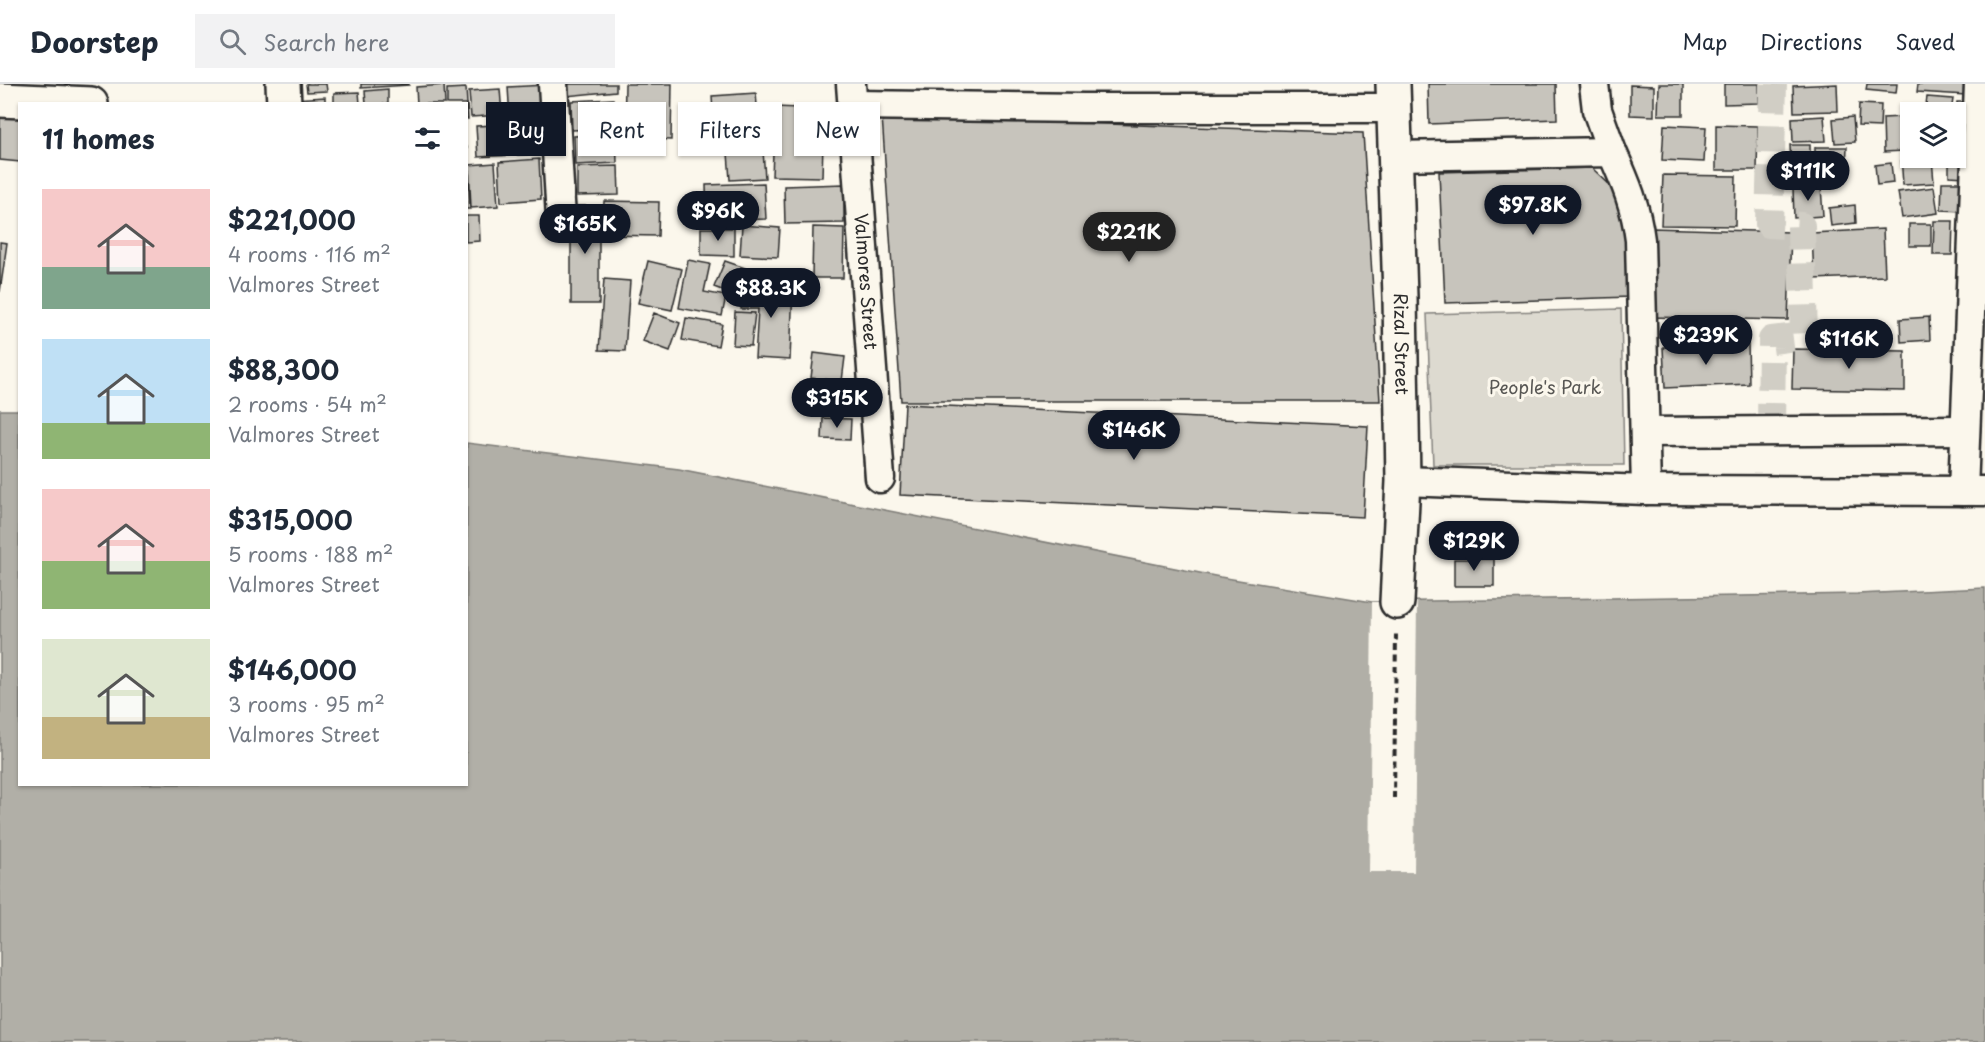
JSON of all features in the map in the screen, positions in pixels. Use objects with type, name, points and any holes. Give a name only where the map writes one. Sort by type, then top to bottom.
[{"type":"street","points":[[283,84],[284,102]]},
{"type":"street","points":[[553,84],[561,218]]},
{"type":"street","points":[[1594,84],[1597,110],[1637,214],[1640,240],[1646,490]]},
{"type":"street","points":[[1403,481],[1646,490],[1974,491],[1965,430],[1979,84]]},
{"type":"street","points":[[852,95],[1084,108],[1393,96]]},
{"type":"street","name":"Valmores Street","points":[[852,95],[880,478]]},
{"type":"street","name":"Rizal Street","points":[[1393,96],[1403,481],[1396,602]]},
{"type":"street","points":[[0,100],[46,102]]},
{"type":"street","points":[[1395,156],[1612,152]]},
{"type":"street","points":[[1645,432],[1965,430]]},
{"type":"path","points":[[1394,798],[1396,602]]},
{"type":"green space","name":"People's Park","points":[[1621,309],[1624,465],[1433,465],[1427,314]]},
{"type":"shaded area","points":[[0,410],[18,410],[18,786],[468,786],[468,443],[679,469],[1220,577],[1372,602],[1857,594],[1985,588],[1985,1042],[0,1042]]},
{"type":"pier","points":[[1372,602],[1417,602],[1414,872],[1369,872]]},
{"type":"building","points":[[306,84],[326,84],[327,91],[307,92]]},
{"type":"building","points":[[361,84],[409,84],[409,85],[361,88]]},
{"type":"building","points":[[564,84],[616,84],[616,91],[566,96]]},
{"type":"building","points":[[625,84],[672,84],[671,140],[666,140],[666,102],[625,102]]},
{"type":"building","points":[[1428,84],[1556,84],[1557,119],[1429,124]]},
{"type":"building","points":[[1659,84],[1683,84],[1683,115],[1658,115]]},
{"type":"building","points":[[1724,84],[1759,84],[1759,103],[1724,104]]},
{"type":"building","points":[[1837,84],[1838,111],[1794,112],[1793,86]]},
{"type":"building","points":[[1867,84],[1897,84],[1896,93],[1866,90]]},
{"type":"building","points":[[1918,84],[1967,84],[1966,95],[1917,92]]},
{"type":"building","points":[[444,85],[445,102],[417,102],[416,87]]},
{"type":"building","points":[[546,85],[547,102],[509,102],[508,87]]},
{"type":"building","points":[[1630,85],[1654,86],[1654,116],[1630,115]]},
{"type":"building","points":[[466,88],[467,102],[447,102],[447,89]]},
{"type":"building","points":[[388,89],[388,102],[366,102],[365,91]]},
{"type":"building","points":[[500,89],[501,102],[486,102],[486,116],[471,117],[469,91]]},
{"type":"building","points":[[359,92],[360,102],[334,102],[334,93]]},
{"type":"building","points":[[756,93],[757,102],[712,102],[712,96]]},
{"type":"building","points":[[325,97],[325,102],[294,102],[294,99]]},
{"type":"building","points":[[1927,97],[1953,99],[1953,102],[1926,102]]},
{"type":"building","points":[[613,99],[613,102],[578,102],[578,130],[572,130],[571,101]]},
{"type":"building","points":[[1966,102],[1972,102],[1970,138],[1966,138]]},
{"type":"building","points":[[1859,104],[1881,105],[1880,127],[1858,126]]},
{"type":"building","points":[[782,107],[794,108],[794,156],[823,156],[822,177],[772,176],[773,156],[782,156]]},
{"type":"building","points":[[0,109],[18,111],[18,162],[0,160]]},
{"type":"building","points":[[882,116],[1363,133],[1380,401],[901,401]]},
{"type":"building","points":[[1824,116],[1826,141],[1793,142],[1792,118]]},
{"type":"building","points":[[1853,117],[1855,142],[1835,143],[1833,119]]},
{"type":"building","points":[[1900,117],[1900,151],[1884,152],[1883,118]]},
{"type":"building","points":[[486,125],[486,156],[497,156],[478,157],[476,126]]},
{"type":"building","points":[[1664,125],[1706,127],[1704,162],[1662,160]]},
{"type":"building","points":[[1716,125],[1758,126],[1757,170],[1716,170]]},
{"type":"building","points":[[574,136],[578,136],[578,156],[617,156],[617,163],[575,165]]},
{"type":"building","points":[[1790,145],[1810,145],[1810,168],[1791,169]]},
{"type":"building","points":[[1815,147],[1847,147],[1846,167],[1815,167]]},
{"type":"building","points":[[728,156],[763,156],[765,178],[730,180]]},
{"type":"building","points":[[539,159],[541,199],[501,202],[499,162]]},
{"type":"building","points":[[495,163],[498,206],[471,208],[469,165]]},
{"type":"building","points":[[1891,163],[1893,183],[1877,185],[1875,165]]},
{"type":"building","points":[[618,166],[619,195],[577,196],[577,167]]},
{"type":"building","points":[[468,168],[470,209],[468,209]]},
{"type":"building","points":[[1592,168],[1611,186],[1634,239],[1630,297],[1445,303],[1439,172]]},
{"type":"building","points":[[1902,168],[1933,168],[1934,183],[1903,185]]},
{"type":"building","points":[[1949,168],[1966,168],[1966,177],[1949,176]]},
{"type":"building","points":[[1663,175],[1736,176],[1735,226],[1661,225]]},
{"type":"building","points":[[1942,182],[1964,182],[1964,211],[1941,210]]},
{"type":"building","points":[[764,183],[766,219],[707,221],[706,185]]},
{"type":"building","points":[[844,184],[844,223],[785,224],[784,186]]},
{"type":"building","points":[[1821,186],[1823,216],[1794,218],[1793,188]]},
{"type":"building","points":[[1934,187],[1938,213],[1902,218],[1898,192]]},
{"type":"building","points":[[604,201],[659,202],[658,236],[603,235]]},
{"type":"building","points":[[1855,205],[1856,223],[1831,226],[1829,208]]},
{"type":"building","points":[[571,206],[599,206],[599,304],[571,304]]},
{"type":"building","points":[[468,216],[479,216],[480,241],[468,242]]},
{"type":"building","points":[[1934,221],[1953,221],[1952,255],[1933,255]]},
{"type":"building","points":[[1909,224],[1931,224],[1931,246],[1909,246]]},
{"type":"building","points":[[742,225],[780,228],[778,257],[740,255]]},
{"type":"building","points":[[813,227],[844,228],[843,278],[812,278]]},
{"type":"building","points":[[701,228],[734,228],[734,256],[701,255]]},
{"type":"building","points":[[1652,228],[1791,232],[1788,320],[1649,317]]},
{"type":"building","points":[[1883,229],[1885,276],[1814,279],[1812,233]]},
{"type":"building","points":[[0,242],[7,243],[0,292]]},
{"type":"building","points":[[688,260],[710,264],[704,292],[726,296],[722,316],[679,308]]},
{"type":"building","points":[[648,261],[682,269],[672,310],[638,303]]},
{"type":"building","points":[[725,261],[745,268],[735,295],[714,287]]},
{"type":"building","points":[[604,279],[630,281],[625,351],[599,350]]},
{"type":"building","points":[[743,284],[793,287],[790,360],[755,358],[758,309],[741,309]]},
{"type":"building","points":[[735,312],[755,313],[751,346],[733,345]]},
{"type":"building","points":[[654,313],[680,323],[670,351],[643,341]]},
{"type":"building","points":[[1929,317],[1930,340],[1901,342],[1900,319]]},
{"type":"building","points":[[686,318],[722,324],[718,346],[682,340]]},
{"type":"building","points":[[1748,344],[1749,384],[1665,388],[1663,347]]},
{"type":"building","points":[[1793,349],[1905,351],[1905,391],[1792,389]]},
{"type":"building","points":[[814,353],[845,357],[842,381],[811,378]]},
{"type":"building","points":[[828,386],[854,390],[850,410],[824,406]]},
{"type":"building","points":[[905,404],[1368,426],[1363,517],[900,495]]},
{"type":"building","points":[[823,418],[851,419],[850,440],[822,439]]},
{"type":"building","points":[[1454,559],[1494,559],[1494,586],[1454,586]]},
{"type":"tunnel","points":[[1771,431],[1772,340],[1804,336],[1801,226],[1769,224],[1773,84]]}]
